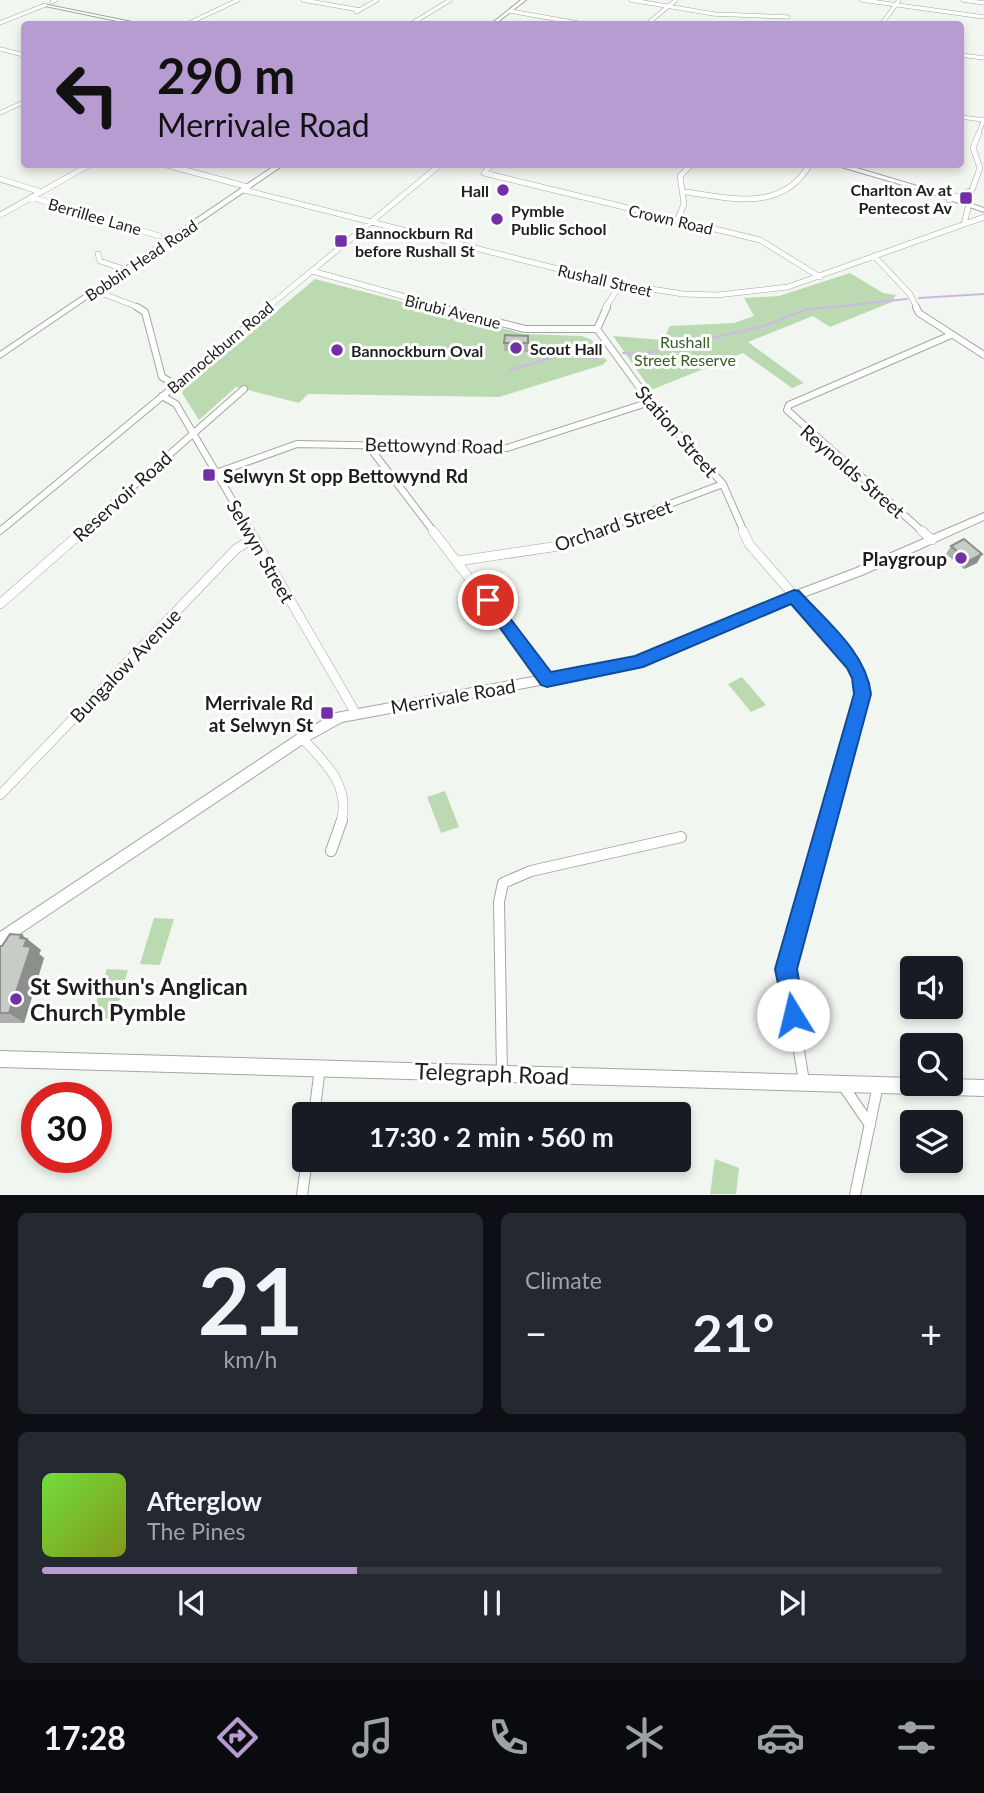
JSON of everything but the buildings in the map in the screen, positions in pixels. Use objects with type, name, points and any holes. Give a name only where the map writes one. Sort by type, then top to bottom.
[{"type":"street","points":[[193,21],[238,0]]},
{"type":"street","points":[[303,0],[358,11],[377,0]]},
{"type":"street","points":[[416,21],[450,0]]},
{"type":"street","points":[[497,21],[524,0]]},
{"type":"street","points":[[631,0],[725,15],[788,17]]},
{"type":"street","points":[[651,21],[676,0]]},
{"type":"street","points":[[862,0],[984,17]]},
{"type":"street","points":[[884,21],[899,0]]},
{"type":"street","points":[[963,0],[984,3]]},
{"type":"street","points":[[0,23],[44,2],[54,1]]},
{"type":"street","points":[[44,2],[124,21]]},
{"type":"street","points":[[510,11],[558,21]]},
{"type":"street","points":[[0,49],[21,54]]},
{"type":"street","points":[[964,56],[983,60]]},
{"type":"street","points":[[0,113],[21,103]]},
{"type":"street","points":[[950,200],[970,191],[980,168],[973,149],[984,120],[964,117]]},
{"type":"street","points":[[0,215],[84,168]]},
{"type":"street","name":"Rushall Street","points":[[177,168],[369,224],[621,284],[683,296],[771,291],[820,277],[964,224],[984,213]]},
{"type":"street","name":"Bobbin Head Road","points":[[0,356],[276,168]]},
{"type":"street","name":"Bannockburn Road","points":[[0,531],[435,168]]},
{"type":"street","name":"Crown Road","points":[[488,168],[484,173],[771,244],[820,277]]},
{"type":"street","points":[[677,221],[686,206],[680,176],[688,168]]},
{"type":"street","points":[[685,192],[757,199],[782,194],[804,178],[808,168]]},
{"type":"street","points":[[848,168],[924,190],[984,213]]},
{"type":"street","points":[[0,179],[41,191]]},
{"type":"street","name":"Berrillee Lane","points":[[31,197],[159,236]]},
{"type":"street","points":[[950,200],[984,213]]},
{"type":"street","points":[[964,224],[968,208]]},
{"type":"street","points":[[98,254],[100,261],[126,270]]},
{"type":"street","points":[[874,256],[910,294],[919,313],[984,355]]},
{"type":"street","name":"Birubi Avenue","points":[[312,271],[361,287],[525,329],[597,329]]},
{"type":"street","points":[[597,329],[600,317],[621,284]]},
{"type":"street","points":[[96,291],[133,304],[145,312],[162,377],[176,384]]},
{"type":"street","name":"Station Street","points":[[597,329],[650,402],[723,484],[744,537],[853,663],[862,686],[786,969],[804,1082]]},
{"type":"street","name":"Reynolds Street","points":[[932,540],[787,410],[789,405],[951,335]]},
{"type":"street","name":"Reservoir Road","points":[[0,604],[244,389]]},
{"type":"street","name":"Selwyn Street","points":[[162,396],[176,404],[355,712]]},
{"type":"street","name":"Bettowynd Road","points":[[216,473],[289,445],[507,448],[650,402]]},
{"type":"street","points":[[367,444],[547,680]]},
{"type":"street","name":"Orchard Street","points":[[458,561],[559,546],[723,484]]},
{"type":"street","name":"Merrivale Road","points":[[0,940],[302,738],[340,717],[355,712],[637,662],[983,518]]},
{"type":"street","name":"Bungalow Avenue","points":[[0,795],[236,549],[254,538]]},
{"type":"street","points":[[302,738],[331,768],[345,809],[345,818],[331,851]]},
{"type":"street","points":[[502,1073],[499,902],[503,883],[531,870],[681,837]]},
{"type":"street","name":"Telegraph Road","points":[[0,1059],[984,1087]]},
{"type":"street","points":[[316,1102],[320,1068]]},
{"type":"street","points":[[842,1083],[870,1125]]},
{"type":"street","points":[[855,1195],[878,1084]]},
{"type":"street","points":[[302,1195],[305,1172]]},
{"type":"green space","name":"Rushall Street Reserve","points":[[850,273],[883,293],[896,295],[892,302],[830,327],[813,316],[748,342],[804,383],[792,388],[743,353],[651,390],[613,336],[663,340],[670,326],[734,323],[754,316],[744,298],[779,296]]},
{"type":"green space","name":"Bannockburn Oval","points":[[315,279],[524,334],[582,336],[592,340],[607,361],[602,365],[499,397],[308,394],[299,403],[236,387],[199,420],[182,393],[184,389]]},
{"type":"green space","points":[[742,677],[766,705],[751,712],[728,684]]},
{"type":"green space","points":[[445,791],[459,827],[441,833],[427,797]]},
{"type":"green space","points":[[154,918],[174,919],[160,965],[140,964]]},
{"type":"green space","points":[[107,969],[128,970],[114,1019],[91,1018]]},
{"type":"green space","points":[[715,1159],[739,1168],[736,1194],[710,1194]]},
{"type":"waterway","points":[[919,298],[984,294]]},
{"type":"waterway","points":[[623,353],[644,354],[764,326],[805,310],[907,299]]},
{"type":"waterway","points":[[510,370],[565,354],[598,359]]},
{"type":"place","name":"Hall","points":[[503,190]]},
{"type":"place","name":"Charlton Av at Pentecost Av","points":[[966,198]]},
{"type":"place","name":"Pymble Public School","points":[[497,219]]},
{"type":"place","name":"Bannockburn Rd before Rushall St","points":[[341,241]]},
{"type":"place","name":"Scout Hall","points":[[516,348]]},
{"type":"place","name":"Bannockburn Oval","points":[[337,350]]},
{"type":"place","name":"Selwyn St opp Bettowynd Rd","points":[[209,475]]},
{"type":"place","name":"Playgroup","points":[[961,558]]},
{"type":"place","name":"Merrivale Rd at Selwyn St","points":[[327,713]]},
{"type":"place","name":"St Swithun's Anglican Church Pymble","points":[[16,999]]},
{"type":"route","points":[[488,600],[547,680],[637,662],[794,596],[796,602],[853,663],[861,678],[862,694],[786,969],[793,1015]]}]
